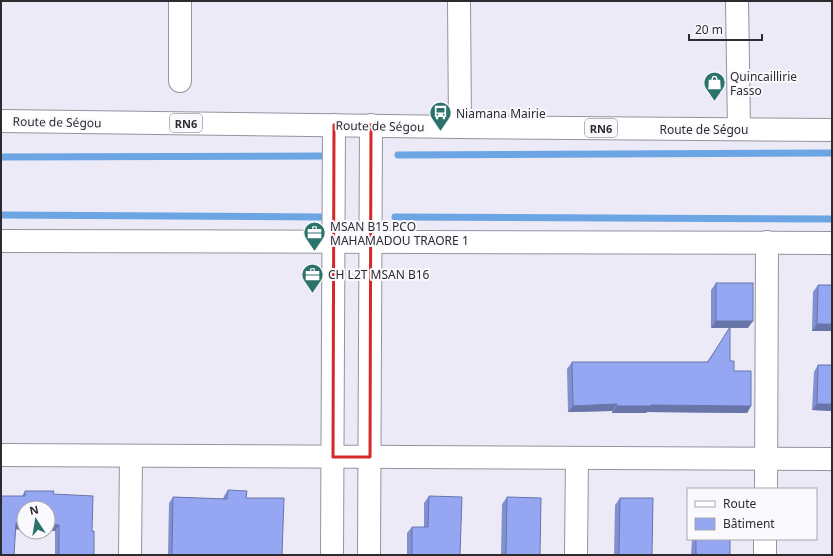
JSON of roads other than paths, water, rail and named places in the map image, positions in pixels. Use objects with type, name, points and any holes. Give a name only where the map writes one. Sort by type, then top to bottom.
[{"type":"main road","points":[[180,1],[180,81]]},
{"type":"main road","points":[[459,1],[460,127]]},
{"type":"main road","points":[[737,1],[739,129]]},
{"type":"main road","name":"Route de Ségou","points":[[1,121],[334,126],[832,130]]},
{"type":"main road","points":[[332,555],[334,126]]},
{"type":"main road","points":[[369,555],[371,126]]},
{"type":"main road","points":[[1,241],[333,240],[832,243]]},
{"type":"main road","points":[[766,488],[767,242]]},
{"type":"main road","points":[[1,455],[832,459]]},
{"type":"main road","points":[[130,555],[131,456]]},
{"type":"main road","points":[[576,555],[577,458]]},
{"type":"main road","points":[[765,555],[766,540]]},
{"type":"waterway","points":[[398,155],[832,153]]},
{"type":"waterway","points":[[1,157],[321,156]]},
{"type":"waterway","points":[[1,215],[321,217]]},
{"type":"waterway","points":[[395,217],[832,219]]},
{"type":"place","name":"Quincaillirie Fasso","points":[[715,102]]},
{"type":"place","name":"Niamana Mairie","points":[[441,132]]},
{"type":"place","name":"MSAN B15 PCO MAHAMADOU TRAORE 1","points":[[314,252]]},
{"type":"place","name":"CH L2T MSAN B16","points":[[313,294]]}]
